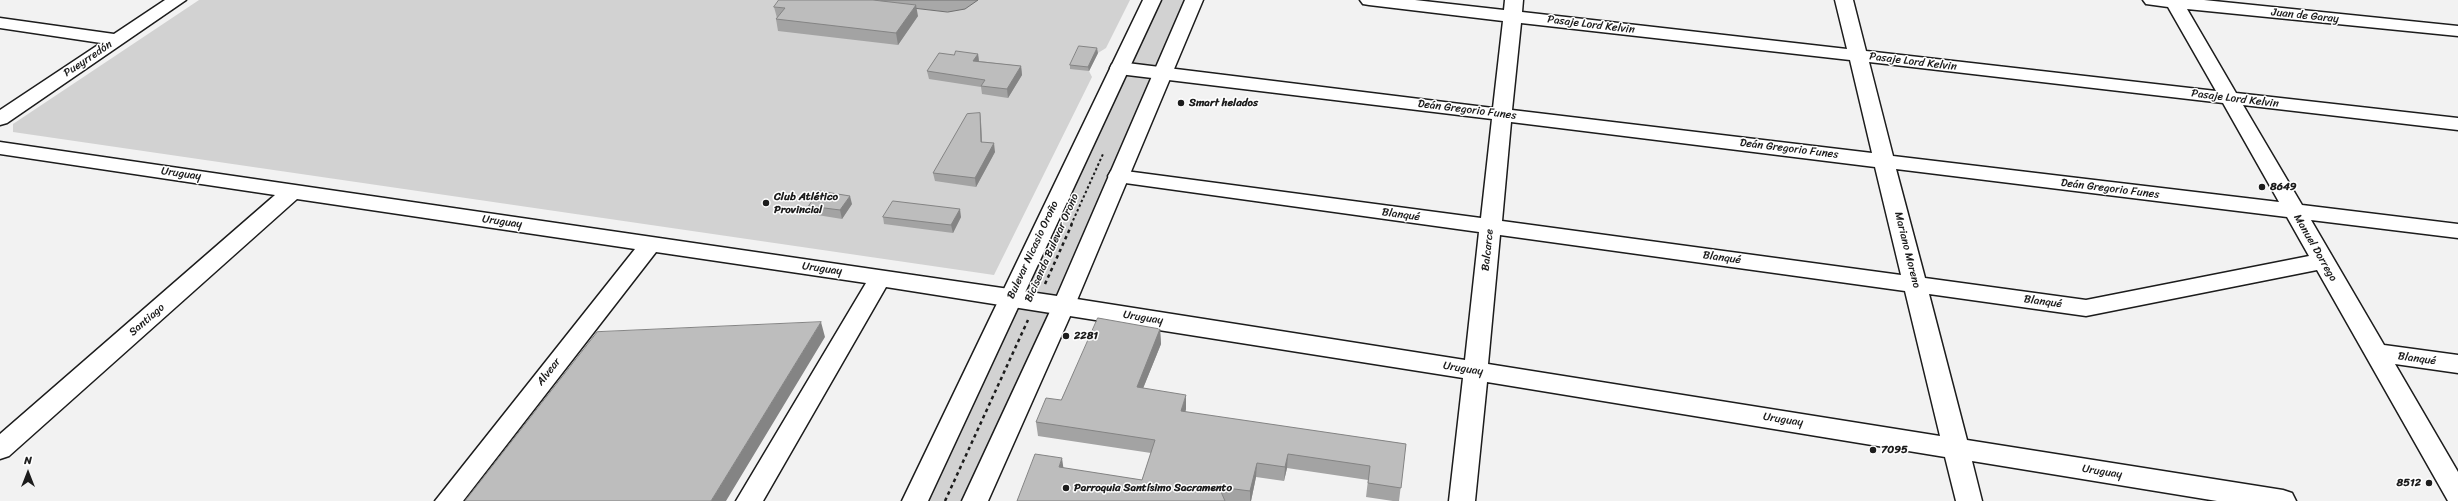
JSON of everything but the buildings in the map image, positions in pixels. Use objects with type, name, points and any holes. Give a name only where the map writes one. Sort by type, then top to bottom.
[{"type":"street","name":"Pueyrredón","points":[[0,118],[177,0]]},
{"type":"street","name":"Bulevar Nicasio Oroño","points":[[915,501],[1152,0]]},
{"type":"street","points":[[975,501],[1064,305],[1194,0]]},
{"type":"street","name":"Pasaje Lord Kelvin","points":[[1368,0],[1513,8],[1858,56],[2458,124]]},
{"type":"street","name":"Mariano Moreno","points":[[1844,0],[1969,501]]},
{"type":"street","name":"Juan de Garay","points":[[2152,0],[2458,31]]},
{"type":"street","name":"Manuel Dorrego","points":[[2173,1],[2458,495]]},
{"type":"street","name":"Balcarce","points":[[1462,501],[1513,8]]},
{"type":"street","points":[[0,23],[117,40]]},
{"type":"street","name":"Deán Gregorio Funes","points":[[1119,68],[2458,231]]},
{"type":"street","name":"Uruguay","points":[[0,148],[1064,305],[2283,501]]},
{"type":"street","name":"Blanqué","points":[[1118,176],[2086,308],[2323,261]]},
{"type":"street","name":"Santiago","points":[[0,449],[293,191]]},
{"type":"street","name":"Alvear","points":[[448,501],[650,244]]},
{"type":"street","points":[[749,501],[880,278]]},
{"type":"street","name":"Blanqué","points":[[2376,353],[2458,364]]},
{"type":"path","name":"Bicisenda Bulevar Oroño","points":[[945,501],[1105,150]]},
{"type":"shaded area","name":"Club Atlético Provincial","points":[[199,0],[1130,0],[1106,48],[1098,53],[1089,71],[1092,77],[994,275],[13,132],[13,124]]},
{"type":"shaded area","points":[[844,0],[978,0],[965,9],[948,12]]},
{"type":"shaded area","points":[[1152,0],[1194,0],[975,501],[915,501]]},
{"type":"place","name":"Smart helados","points":[[1181,103]]},
{"type":"place","name":"8649","points":[[2262,187]]},
{"type":"place","name":"Club Atlético Provincial","points":[[766,203]]},
{"type":"place","name":"2281","points":[[1066,336]]},
{"type":"place","name":"7095","points":[[1873,450]]},
{"type":"place","name":"8512","points":[[2429,483]]},
{"type":"place","name":"Parroquia Santísimo Sacramento","points":[[1066,488]]}]
